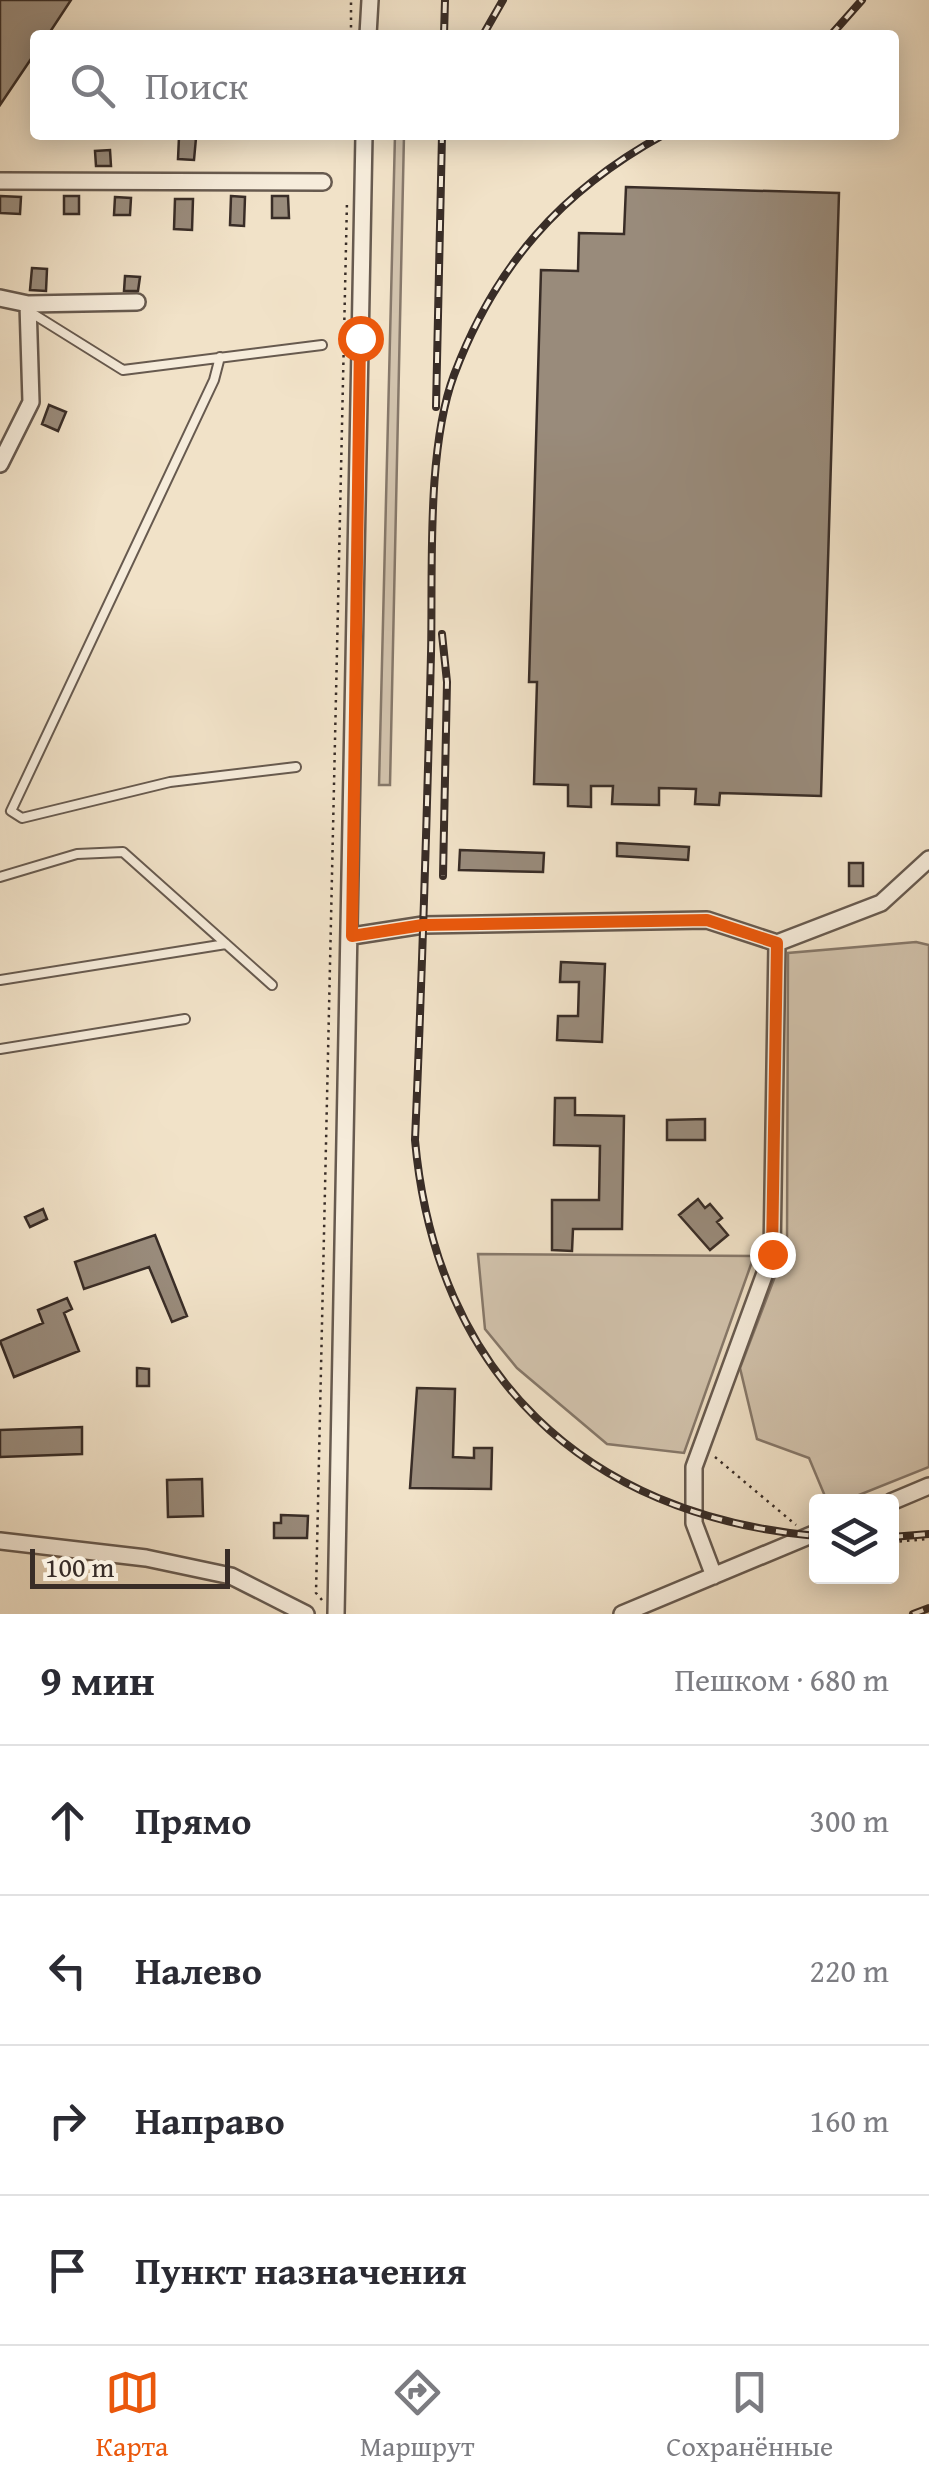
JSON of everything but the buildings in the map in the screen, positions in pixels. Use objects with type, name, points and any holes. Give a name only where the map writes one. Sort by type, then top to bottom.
[{"type":"street","points":[[368,30],[370,0]]},
{"type":"street","points":[[336,1614],[352,936],[364,140]]},
{"type":"street","points":[[0,180],[323,182]]},
{"type":"street","points":[[0,298],[28,308],[136,302]]},
{"type":"street","points":[[0,464],[30,402],[28,308]]},
{"type":"street","points":[[352,936],[423,925],[707,920],[777,943],[881,903],[929,859]]},
{"type":"street","points":[[714,1576],[694,1523],[694,1467],[772,1254],[777,943]]},
{"type":"street","points":[[899,1499],[929,1486]]},
{"type":"street","points":[[622,1614],[809,1536]]},
{"type":"street","points":[[0,1540],[146,1558],[231,1576],[306,1614]]},
{"type":"lane","points":[[28,308],[123,370],[322,345]]},
{"type":"lane","points":[[220,357],[214,380],[11,811],[22,818],[170,782],[296,767]]},
{"type":"lane","points":[[0,876],[77,854],[123,852],[272,986]]},
{"type":"lane","points":[[0,980],[226,944]]},
{"type":"lane","points":[[0,1049],[185,1020]]},
{"type":"path","points":[[350,30],[351,0]]},
{"type":"path","points":[[324,1601],[316,1593],[347,201]]},
{"type":"path","points":[[701,1447],[809,1533]]},
{"type":"path","points":[[899,1541],[929,1538]]},
{"type":"shaded area","points":[[395,140],[404,140],[390,785],[379,785]]},
{"type":"shaded area","points":[[916,942],[929,945],[929,1467],[862,1494],[824,1494],[809,1458],[757,1439],[740,1368],[787,1245],[788,953]]},
{"type":"shaded area","points":[[478,1254],[754,1256],[684,1453],[607,1444],[517,1368],[485,1329]]},
{"type":"railway","points":[[444,30],[445,0]]},
{"type":"railway","points":[[486,30],[503,0]]},
{"type":"railway","points":[[835,30],[862,0]]},
{"type":"railway","points":[[436,407],[442,140]]},
{"type":"railway","points":[[655,140],[593,181],[563,207],[511,266],[471,336],[445,405],[433,512],[415,1140],[429,1223],[454,1298],[490,1363],[536,1418],[593,1463],[658,1498],[733,1523],[809,1535]]},
{"type":"railway","points":[[442,634],[447,682],[443,876]]},
{"type":"railway","points":[[899,1536],[929,1534]]},
{"type":"railway","points":[[913,1614],[929,1608]]},
{"type":"route","points":[[360,338],[352,936],[423,925],[707,920],[777,943],[772,1254]]}]
